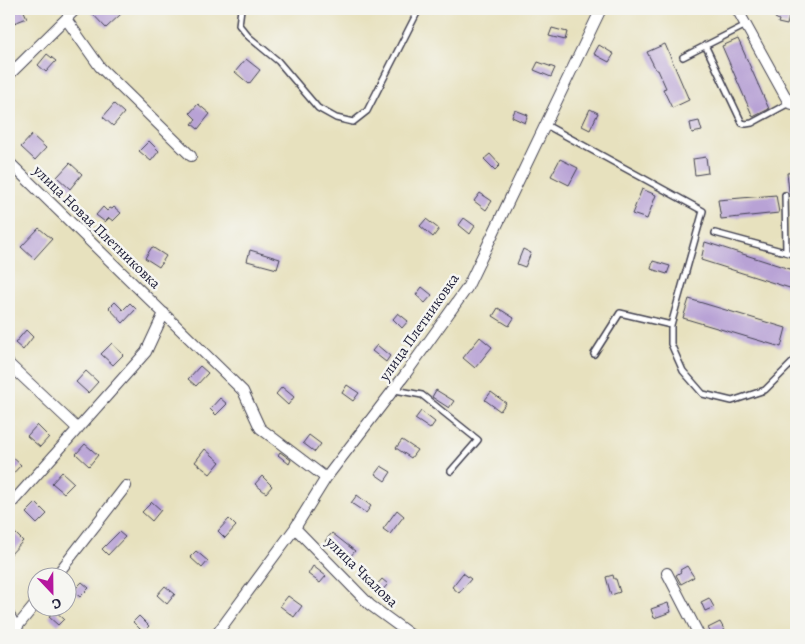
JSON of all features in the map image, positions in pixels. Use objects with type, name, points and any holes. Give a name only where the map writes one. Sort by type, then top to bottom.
[{"type":"street","points":[[9,75],[76,9]]},
{"type":"street","name":"улица Плетниковка","points":[[216,635],[296,528],[326,478],[394,390],[467,288],[601,9]]},
{"type":"street","points":[[737,9],[792,104]]},
{"type":"street","points":[[66,19],[100,67],[191,156]]},
{"type":"street","name":"улица Новая Плетниковка","points":[[9,162],[242,391],[260,428],[326,478]]},
{"type":"street","points":[[9,506],[146,352],[164,313]]},
{"type":"street","points":[[9,364],[78,429]]},
{"type":"street","points":[[64,566],[126,486]]},
{"type":"street","name":"улица Чкалова","points":[[296,528],[370,606],[411,635]]},
{"type":"street","points":[[668,573],[699,635]]},
{"type":"street","points":[[9,615],[18,632],[28,616]]},
{"type":"lane","points":[[241,9],[239,25],[278,61],[318,108],[336,118],[353,122],[367,111],[419,9]]},
{"type":"lane","points":[[683,57],[746,25]]},
{"type":"lane","points":[[706,45],[742,123],[752,122],[792,104]]},
{"type":"lane","points":[[545,125],[703,211],[671,325],[671,344],[683,371],[704,394],[732,401],[765,390],[796,359]]},
{"type":"lane","points":[[785,195],[786,252]]},
{"type":"lane","points":[[715,233],[796,255]]},
{"type":"lane","points":[[594,354],[620,313],[671,325]]},
{"type":"lane","points":[[394,390],[422,395],[478,440],[451,472]]},
{"type":"building","points":[[9,9],[23,9],[27,18],[9,25]]},
{"type":"building","points":[[88,9],[116,9],[121,14],[106,28]]},
{"type":"building","points":[[777,9],[791,9],[787,25],[778,23],[779,20],[775,18]]},
{"type":"building","points":[[552,28],[567,32],[565,40],[549,36]]},
{"type":"building","points":[[738,39],[769,109],[753,117],[722,46]]},
{"type":"building","points":[[665,44],[689,100],[672,108],[663,89],[666,88],[658,70],[656,70],[647,52]]},
{"type":"building","points":[[599,45],[614,54],[609,62],[594,54]]},
{"type":"building","points":[[47,54],[56,61],[46,72],[38,65]]},
{"type":"building","points":[[246,59],[260,70],[249,84],[235,72]]},
{"type":"building","points":[[538,62],[555,68],[551,77],[534,70]]},
{"type":"building","points":[[114,104],[124,113],[113,126],[103,117]]},
{"type":"building","points":[[198,104],[210,114],[198,129],[192,124],[196,119],[190,113]]},
{"type":"building","points":[[590,109],[598,113],[590,130],[582,126]]},
{"type":"building","points":[[515,110],[528,115],[525,123],[512,117]]},
{"type":"building","points":[[699,121],[702,131],[692,133],[690,123]]},
{"type":"building","points":[[32,135],[46,148],[35,160],[21,147]]},
{"type":"building","points":[[149,141],[159,151],[151,161],[139,151]]},
{"type":"building","points":[[490,154],[500,165],[495,170],[484,159]]},
{"type":"building","points":[[706,157],[708,173],[695,175],[693,159]]},
{"type":"building","points":[[560,159],[578,168],[569,185],[551,176]]},
{"type":"building","points":[[70,163],[82,174],[70,189],[57,177]]},
{"type":"building","points":[[796,172],[796,190],[789,191],[787,173]]},
{"type":"building","points":[[642,189],[656,195],[647,219],[632,214]]},
{"type":"building","points":[[480,193],[492,201],[486,210],[474,201]]},
{"type":"building","points":[[776,195],[779,213],[721,219],[718,200]]},
{"type":"building","points":[[103,207],[107,211],[114,207],[121,213],[113,221],[109,218],[105,222],[96,215]]},
{"type":"building","points":[[464,218],[475,226],[470,234],[459,225]]},
{"type":"building","points":[[426,219],[439,229],[433,237],[420,226]]},
{"type":"building","points":[[39,228],[52,239],[34,259],[21,247]]},
{"type":"building","points":[[705,242],[796,271],[796,290],[701,260]]},
{"type":"building","points":[[152,247],[166,256],[159,267],[145,258]]},
{"type":"building","points":[[523,249],[531,253],[525,267],[517,264]]},
{"type":"building","points":[[250,250],[280,259],[277,269],[247,261]]},
{"type":"building","points":[[653,261],[670,266],[667,274],[651,269]]},
{"type":"building","points":[[422,287],[432,295],[425,303],[416,295]]},
{"type":"building","points":[[689,299],[786,328],[781,347],[683,318]]},
{"type":"building","points":[[115,302],[123,310],[130,303],[136,309],[123,323],[109,308]]},
{"type":"building","points":[[498,308],[514,318],[509,326],[493,316]]},
{"type":"building","points":[[398,313],[408,321],[402,328],[393,319]]},
{"type":"building","points":[[26,330],[33,337],[23,350],[15,343]]},
{"type":"building","points":[[480,337],[492,347],[475,368],[463,358]]},
{"type":"building","points":[[112,343],[123,355],[113,365],[101,354]]},
{"type":"building","points":[[377,345],[390,356],[386,362],[372,351]]},
{"type":"building","points":[[200,366],[208,373],[196,386],[188,379]]},
{"type":"building","points":[[86,371],[98,382],[88,393],[76,382]]},
{"type":"building","points":[[347,385],[359,393],[353,401],[342,393]]},
{"type":"building","points":[[282,387],[294,397],[288,405],[276,394]]},
{"type":"building","points":[[436,390],[454,401],[449,408],[432,397]]},
{"type":"building","points":[[491,392],[506,403],[500,411],[485,400]]},
{"type":"building","points":[[220,398],[227,404],[216,415],[210,409]]},
{"type":"building","points":[[421,411],[435,422],[430,429],[415,419]]},
{"type":"building","points":[[37,425],[49,437],[40,447],[27,436]]},
{"type":"building","points":[[309,435],[321,444],[315,452],[303,443]]},
{"type":"building","points":[[402,440],[417,450],[411,458],[396,448]]},
{"type":"building","points":[[85,444],[98,455],[89,466],[76,454]]},
{"type":"building","points":[[205,449],[220,462],[210,474],[195,462]]},
{"type":"building","points":[[280,452],[291,460],[289,464],[278,455]]},
{"type":"building","points":[[9,454],[21,465],[9,478]]},
{"type":"building","points":[[381,466],[391,472],[385,481],[375,474]]},
{"type":"building","points":[[62,472],[74,483],[64,493],[52,483]]},
{"type":"building","points":[[262,476],[272,486],[266,493],[255,484]]},
{"type":"building","points":[[357,495],[371,506],[366,513],[351,503]]},
{"type":"building","points":[[152,502],[161,510],[152,521],[142,512]]},
{"type":"building","points":[[36,503],[47,514],[37,524],[26,513]]},
{"type":"building","points":[[397,510],[404,516],[390,534],[383,529]]},
{"type":"building","points":[[229,519],[236,526],[225,538],[218,531]]},
{"type":"building","points":[[9,527],[23,541],[9,556]]},
{"type":"building","points":[[119,532],[125,537],[108,555],[102,549]]},
{"type":"building","points":[[332,533],[355,551],[348,559],[325,541]]},
{"type":"building","points":[[196,551],[208,561],[202,568],[190,557]]},
{"type":"building","points":[[313,566],[326,576],[320,583],[308,574]]},
{"type":"building","points":[[687,566],[694,577],[681,584],[676,575]]},
{"type":"building","points":[[463,573],[471,579],[459,593],[452,587]]},
{"type":"building","points":[[613,575],[620,592],[611,595],[606,577]]},
{"type":"building","points":[[382,579],[388,584],[379,594],[373,589]]},
{"type":"building","points":[[82,582],[89,588],[80,597],[78,595],[78,586]]},
{"type":"building","points":[[165,586],[175,594],[167,604],[157,595]]},
{"type":"building","points":[[288,596],[302,606],[294,617],[280,606]]},
{"type":"building","points":[[709,598],[714,607],[705,611],[701,602]]},
{"type":"building","points":[[668,603],[671,612],[654,618],[651,609]]},
{"type":"building","points":[[61,616],[64,619],[58,625],[49,617]]},
{"type":"building","points":[[139,616],[149,626],[143,632],[133,622]]},
{"type":"building","points":[[720,622],[725,631],[712,635],[708,628]]}]
